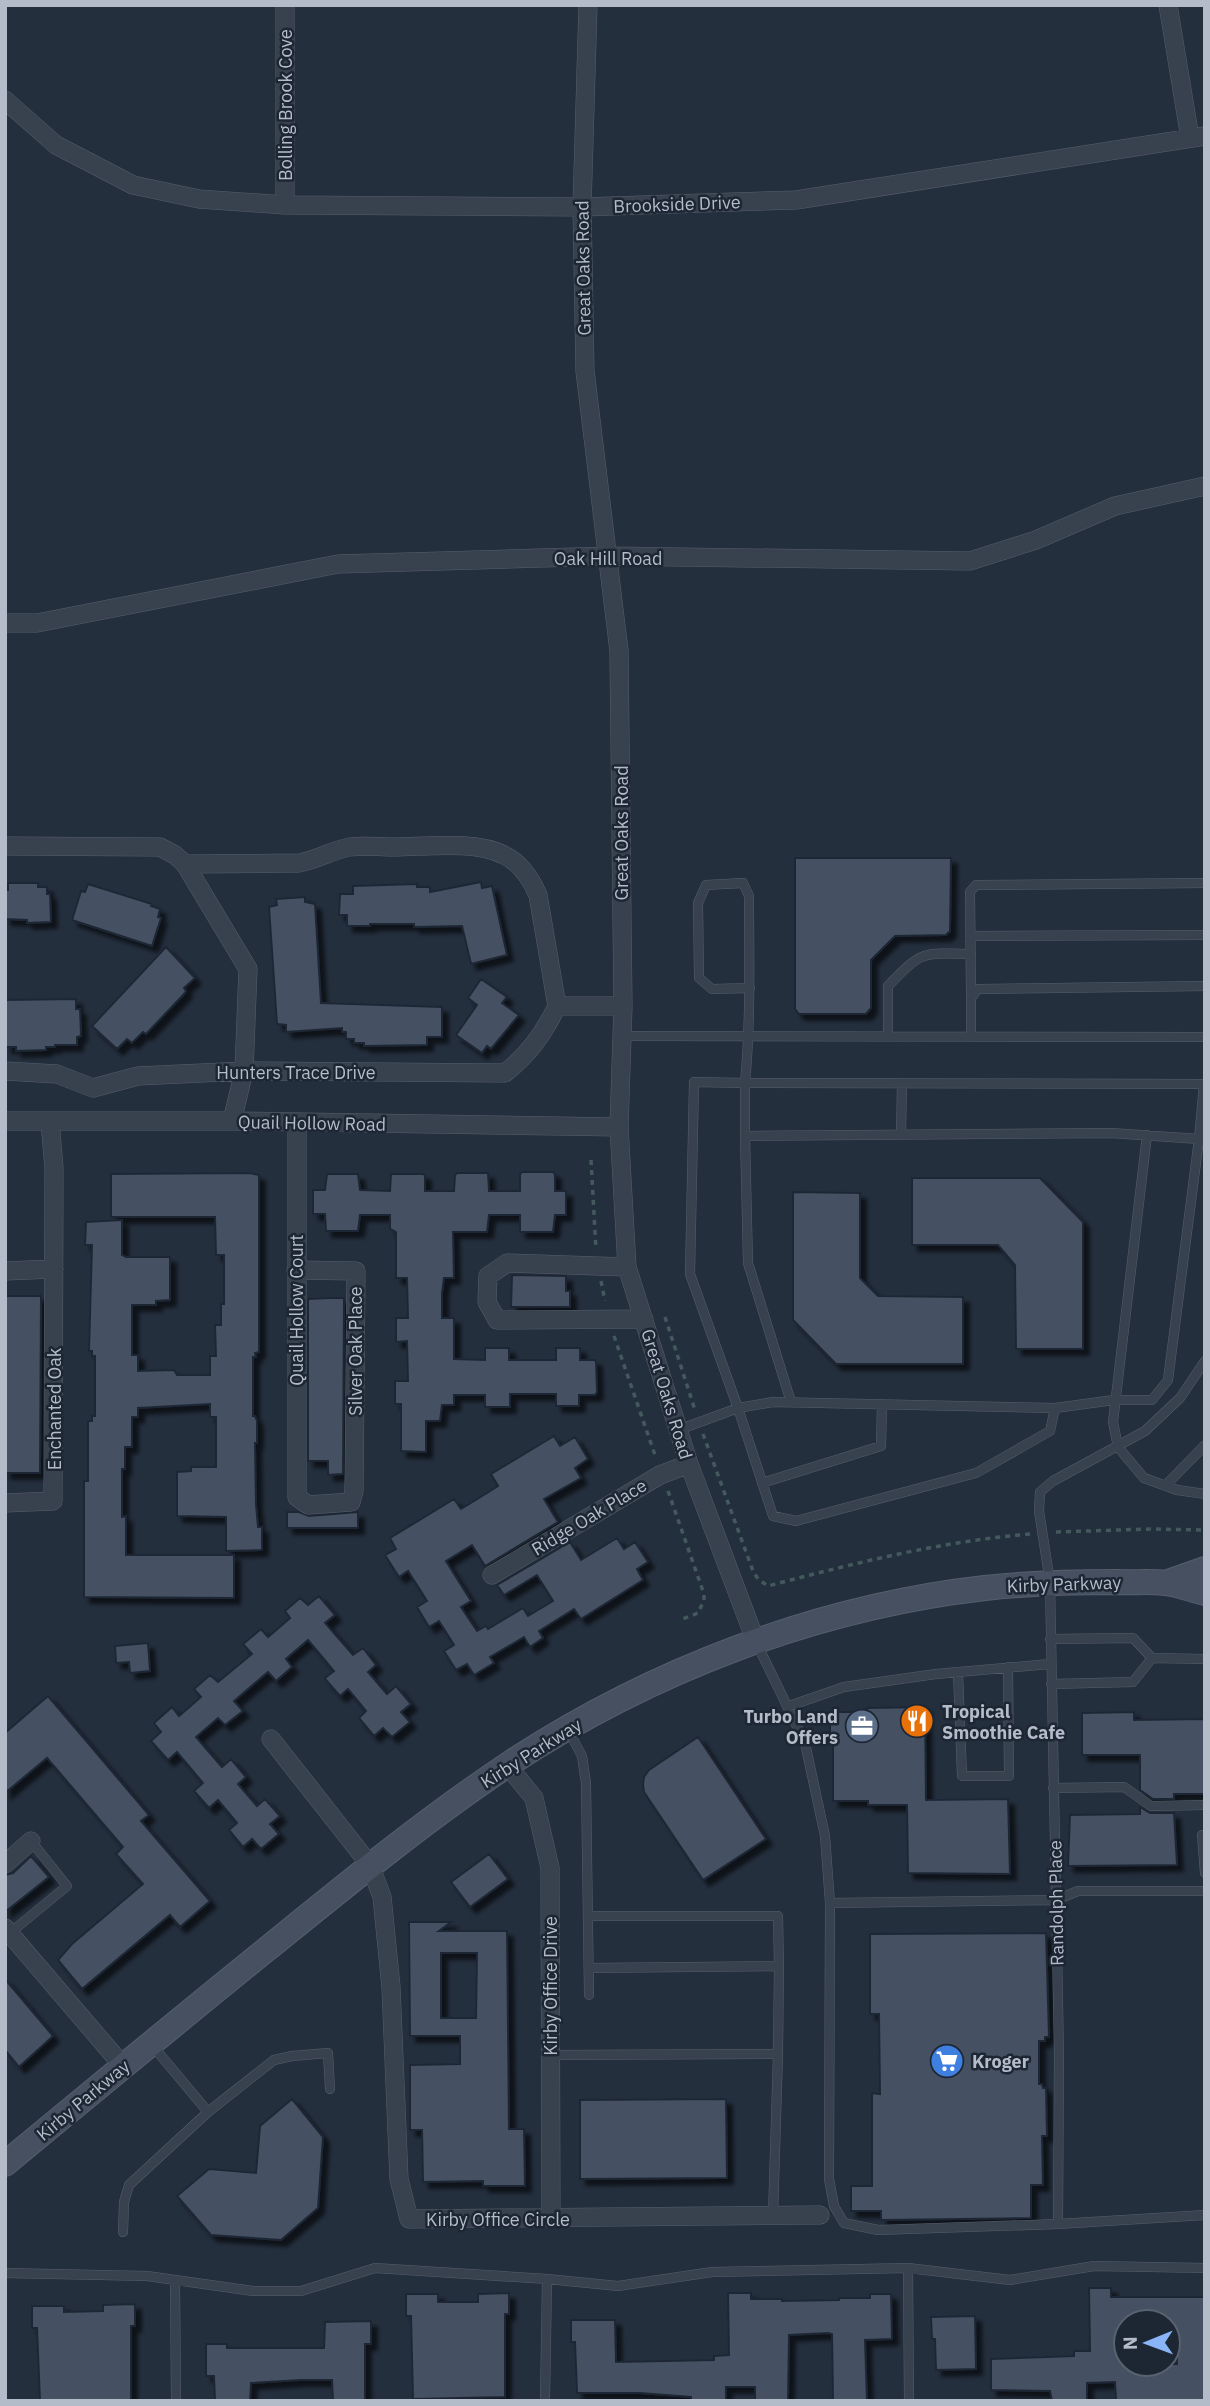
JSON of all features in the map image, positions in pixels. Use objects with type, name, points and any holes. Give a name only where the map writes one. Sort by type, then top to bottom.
[{"type":"main road","name":"Kirby Parkway","points":[[1165,1583],[1205,1569]]},
{"type":"main road","name":"Kirby Parkway","points":[[5,2164],[370,1865],[507,1765],[567,1728],[654,1683],[756,1642],[837,1616],[963,1590],[1050,1582],[1165,1583],[1205,1593]]},
{"type":"street","name":"Bolling Brook Cove","points":[[285,5],[285,205]]},
{"type":"street","name":"Great Oaks Road","points":[[588,5],[582,207],[585,371],[619,651],[623,1006],[619,1127],[627,1267],[689,1464],[756,1642]]},
{"type":"street","points":[[1168,5],[1198,137]]},
{"type":"street","name":"Brookside Drive","points":[[5,100],[56,145],[133,185],[199,199],[285,205],[582,207],[796,200],[1198,137]]},
{"type":"street","name":"Oak Hill Road","points":[[5,623],[37,623],[338,564],[609,556],[970,561],[1036,540],[1115,506],[1205,486]]},
{"type":"street","points":[[5,846],[160,847],[185,864],[248,969],[244,1071],[232,1121]]},
{"type":"street","points":[[185,864],[299,863],[313,861],[351,846],[462,847],[493,850],[507,856],[519,866],[531,880],[538,895],[557,1006],[623,1006]]},
{"type":"street","name":"Hunters Trace Drive","points":[[5,1071],[57,1074],[93,1088],[138,1076],[244,1071],[505,1073],[523,1059],[545,1031],[557,1006]]},
{"type":"street","name":"Quail Hollow Road","points":[[5,1121],[232,1121],[619,1127]]},
{"type":"street","name":"Enchanted Oak","points":[[5,1503],[53,1501],[54,1168],[50,1122]]},
{"type":"street","name":"Quail Hollow Court","points":[[297,1124],[297,1497]]},
{"type":"street","points":[[627,1267],[507,1262],[488,1276],[486,1302],[496,1320],[644,1319]]},
{"type":"street","points":[[5,1271],[54,1269]]},
{"type":"street","name":"Silver Oak Place","points":[[296,1270],[356,1271],[354,1491],[351,1502],[308,1505],[297,1497]]},
{"type":"street","name":"Ridge Oak Place","points":[[492,1575],[662,1474],[689,1464]]},
{"type":"street","points":[[271,1739],[370,1865]]},
{"type":"street","name":"Kirby Office Drive","points":[[507,1765],[534,1798],[550,1868],[551,2218]]},
{"type":"street","points":[[5,1864],[31,1841]]},
{"type":"street","name":"Kirby Office Circle","points":[[370,1865],[383,1897],[391,1987],[399,2179],[409,2219],[820,2215]]},
{"type":"street","points":[[7,1931],[124,2066]]},
{"type":"lane","points":[[750,988],[712,989],[699,978],[698,903],[706,885],[743,883],[749,896],[750,988],[750,1036],[745,1083],[748,1263],[791,1402]]},
{"type":"lane","points":[[971,1036],[970,892],[976,884],[1205,883]]},
{"type":"lane","points":[[970,936],[1205,935]]},
{"type":"lane","points":[[888,1036],[888,986],[913,960],[928,953],[971,954]]},
{"type":"lane","points":[[971,995],[978,989],[1205,986]]},
{"type":"lane","points":[[622,1035],[1205,1037]]},
{"type":"lane","points":[[678,1430],[738,1408],[773,1402],[1055,1408],[1114,1400],[1152,1400],[1168,1380],[1202,1139],[1204,1084],[694,1082],[690,1274],[738,1408],[773,1516],[796,1521],[976,1474],[1050,1431],[1055,1408]]},
{"type":"lane","points":[[901,1134],[902,1083]]},
{"type":"lane","points":[[745,1136],[1111,1133],[1202,1139]]},
{"type":"lane","points":[[1147,1135],[1113,1422],[1118,1447],[1144,1478],[1177,1490],[1205,1494]]},
{"type":"lane","points":[[1118,1447],[1145,1431],[1181,1398],[1205,1361]]},
{"type":"lane","points":[[762,1483],[881,1446],[883,1404]]},
{"type":"lane","points":[[1165,1486],[1205,1445]]},
{"type":"lane","name":"Randolph Place","points":[[1058,2224],[1059,2093],[1050,1582],[1039,1511],[1040,1492],[1053,1481],[1118,1447]]},
{"type":"lane","points":[[1050,1639],[1133,1638],[1152,1658],[1205,1659]]},
{"type":"lane","points":[[756,1642],[806,1743],[825,1836],[830,1903],[829,2179],[834,2206],[844,2222],[878,2230],[1058,2224],[1205,2215]]},
{"type":"lane","points":[[1051,1684],[1133,1682],[1152,1658]]},
{"type":"lane","points":[[789,1706],[844,1687],[958,1672],[1050,1664]]},
{"type":"lane","points":[[958,1672],[962,1776],[1009,1776],[1008,1667]]},
{"type":"lane","points":[[567,1728],[582,1756],[586,1783],[589,1995]]},
{"type":"lane","points":[[1053,1788],[1124,1787],[1150,1806],[1205,1805]]},
{"type":"lane","points":[[1205,1835],[1202,1835],[1205,1872]]},
{"type":"lane","points":[[7,1931],[67,1885],[31,1841]]},
{"type":"lane","points":[[830,1903],[1056,1900],[1078,1891],[1205,1891]]},
{"type":"lane","points":[[588,1916],[778,1916],[774,2216]]},
{"type":"lane","points":[[589,1968],[779,1966]]},
{"type":"lane","points":[[151,2043],[208,2112]]},
{"type":"lane","points":[[123,2232],[124,2202],[129,2185],[208,2112],[274,2060],[328,2053],[330,2088]]},
{"type":"lane","points":[[551,2055],[778,2053]]},
{"type":"lane","points":[[5,2273],[147,2276],[253,2291],[301,2291],[375,2268],[618,2286],[712,2272],[908,2268],[1010,2280],[1094,2266],[1205,2268]]},
{"type":"lane","points":[[908,2268],[909,2401]]},
{"type":"lane","points":[[545,2401],[547,2279]]},
{"type":"lane","points":[[175,2280],[176,2401]]},
{"type":"path","points":[[591,1160],[598,1266],[616,1345],[704,1594],[698,1613],[680,1620]]},
{"type":"building","points":[[795,858],[951,858],[950,931],[946,935],[895,936],[871,960],[871,1008],[866,1014],[799,1014],[795,1009]]},
{"type":"building","points":[[481,882],[482,888],[492,886],[507,955],[471,964],[462,926],[347,926],[347,915],[339,915],[340,894],[353,894],[353,886],[417,884],[417,887],[430,887],[430,892]]},
{"type":"building","points":[[8,883],[38,883],[38,887],[47,887],[47,894],[50,894],[51,922],[27,923],[27,920],[5,919],[5,890],[8,890]]},
{"type":"building","points":[[88,884],[160,909],[158,917],[161,918],[152,946],[72,920],[81,891],[85,892]]},
{"type":"building","points":[[305,897],[305,902],[315,904],[321,1003],[442,1007],[442,1037],[427,1037],[427,1045],[364,1046],[364,1043],[354,1043],[354,1039],[346,1039],[346,1032],[342,1032],[342,1028],[286,1032],[286,1025],[277,1024],[269,907],[277,905],[276,899]]},
{"type":"building","points":[[166,947],[195,978],[184,988],[184,994],[146,1034],[143,1032],[132,1043],[127,1039],[117,1049],[92,1026]]},
{"type":"building","points":[[481,979],[507,997],[502,1003],[519,1015],[491,1049],[487,1046],[482,1053],[456,1035],[477,1005],[468,998]]},
{"type":"building","points":[[76,999],[76,1009],[80,1009],[81,1036],[77,1037],[77,1045],[55,1045],[46,1047],[46,1050],[16,1051],[16,1047],[6,1047],[5,1000]]},
{"type":"building","points":[[522,1172],[553,1172],[555,1191],[566,1191],[566,1215],[555,1215],[553,1232],[520,1232],[520,1215],[489,1215],[487,1232],[453,1232],[454,1278],[444,1278],[442,1318],[454,1318],[454,1359],[485,1360],[485,1348],[509,1348],[509,1360],[556,1360],[556,1348],[580,1348],[580,1360],[596,1362],[597,1392],[595,1395],[579,1395],[579,1406],[556,1406],[556,1394],[510,1394],[510,1407],[485,1407],[485,1395],[454,1395],[454,1405],[442,1405],[440,1421],[426,1421],[426,1452],[401,1451],[401,1404],[395,1404],[395,1381],[408,1381],[407,1341],[396,1342],[396,1318],[408,1318],[407,1278],[396,1278],[396,1232],[390,1229],[390,1215],[360,1215],[358,1231],[326,1231],[325,1214],[313,1214],[313,1190],[325,1190],[327,1174],[358,1174],[360,1190],[390,1191],[391,1174],[423,1174],[425,1191],[454,1191],[457,1173],[488,1173],[489,1191],[520,1191]]},
{"type":"building","points":[[111,1174],[259,1175],[259,1352],[253,1357],[253,1416],[257,1421],[256,1505],[258,1527],[262,1527],[262,1550],[226,1551],[226,1517],[177,1516],[177,1472],[191,1471],[191,1467],[216,1467],[216,1417],[210,1417],[210,1404],[138,1408],[138,1417],[132,1417],[132,1447],[125,1447],[125,1469],[122,1469],[122,1517],[126,1516],[126,1555],[234,1555],[234,1598],[84,1597],[84,1481],[88,1481],[88,1421],[92,1421],[92,1416],[95,1416],[95,1356],[89,1351],[92,1245],[85,1245],[86,1222],[122,1220],[122,1255],[126,1257],[170,1257],[170,1300],[156,1301],[156,1305],[132,1305],[132,1355],[138,1355],[138,1371],[174,1370],[177,1375],[210,1375],[210,1356],[216,1356],[215,1325],[221,1325],[221,1304],[224,1304],[224,1255],[216,1255],[215,1217],[111,1217]]},
{"type":"building","points":[[912,1178],[1040,1178],[1083,1222],[1083,1349],[1016,1349],[1015,1265],[998,1245],[912,1245]]},
{"type":"building","points":[[793,1192],[860,1193],[860,1278],[878,1296],[963,1297],[963,1364],[836,1364],[793,1320]]},
{"type":"building","points":[[512,1275],[566,1276],[570,1307],[511,1307]]},
{"type":"building","points":[[5,1296],[41,1296],[40,1473],[5,1473]]},
{"type":"building","points":[[344,1298],[343,1474],[328,1475],[328,1461],[308,1461],[308,1299]]},
{"type":"building","points":[[554,1436],[560,1446],[575,1437],[588,1459],[575,1468],[581,1478],[544,1499],[558,1522],[485,1566],[472,1545],[446,1561],[471,1601],[461,1607],[477,1631],[486,1626],[488,1629],[523,1608],[528,1616],[553,1601],[537,1575],[504,1595],[497,1585],[570,1542],[581,1560],[617,1538],[624,1549],[635,1542],[648,1562],[637,1569],[643,1580],[581,1619],[574,1609],[539,1631],[543,1638],[530,1647],[524,1637],[490,1657],[494,1663],[474,1675],[467,1664],[456,1670],[444,1651],[454,1645],[439,1621],[429,1627],[417,1607],[427,1601],[408,1571],[399,1577],[385,1555],[396,1549],[390,1538],[454,1499],[461,1509],[487,1493],[498,1486],[491,1474]]},
{"type":"building","points":[[287,1512],[299,1512],[309,1516],[358,1512],[358,1528],[287,1528]]},
{"type":"building","points":[[319,1596],[335,1615],[325,1623],[353,1655],[363,1648],[376,1665],[368,1672],[387,1694],[396,1686],[411,1704],[401,1712],[410,1722],[392,1737],[383,1728],[374,1736],[359,1718],[366,1711],[348,1689],[340,1696],[326,1680],[334,1671],[308,1640],[286,1659],[292,1667],[276,1681],[268,1672],[234,1701],[243,1711],[225,1725],[218,1718],[196,1737],[222,1767],[231,1759],[246,1777],[238,1784],[257,1806],[265,1799],[280,1816],[270,1824],[279,1834],[261,1849],[252,1839],[243,1847],[229,1830],[237,1823],[218,1800],[209,1808],[194,1791],[203,1783],[177,1752],[168,1760],[151,1741],[161,1732],[154,1723],[172,1707],[179,1716],[201,1697],[194,1689],[210,1675],[218,1682],[252,1654],[243,1644],[261,1629],[268,1637],[290,1618],[285,1611],[300,1598],[308,1605]]},
{"type":"building","points":[[148,1643],[150,1671],[130,1673],[129,1662],[116,1663],[115,1646]]},
{"type":"building","points":[[48,1696],[149,1815],[141,1821],[210,1901],[180,1927],[170,1915],[82,1989],[58,1960],[72,1944],[143,1884],[116,1854],[123,1847],[47,1758],[5,1793],[5,1733]]},
{"type":"building","points":[[925,1707],[926,1800],[1008,1799],[1010,1874],[908,1873],[907,1805],[868,1805],[868,1801],[833,1801],[833,1734],[830,1734],[830,1712]]},
{"type":"building","points":[[1134,1712],[1134,1720],[1205,1719],[1205,1794],[1174,1794],[1174,1799],[1153,1799],[1140,1790],[1140,1755],[1082,1755],[1082,1713]]},
{"type":"building","points":[[698,1737],[766,1839],[703,1880],[644,1792],[643,1785],[649,1770]]},
{"type":"building","points":[[1140,1807],[1150,1813],[1174,1813],[1177,1865],[1068,1866],[1070,1815],[1140,1814]]},
{"type":"building","points":[[489,1854],[508,1879],[470,1907],[451,1882]]},
{"type":"building","points":[[31,1856],[49,1877],[5,1912],[5,1875],[13,1873]]},
{"type":"building","points":[[409,1922],[451,1922],[439,1931],[507,1931],[509,2129],[524,2129],[525,2186],[483,2186],[483,2181],[423,2182],[422,2130],[410,2130],[410,2065],[460,2064],[460,2036],[410,2036]],"holes":[[[441,1953],[477,1953],[476,2018],[441,2018]]]},
{"type":"building","points":[[1046,1933],[1049,2037],[1045,2037],[1045,2041],[1039,2041],[1039,2084],[1046,2088],[1047,2136],[1042,2136],[1043,2185],[1031,2185],[1031,2218],[881,2220],[881,2211],[851,2211],[851,2186],[872,2186],[872,2093],[880,2094],[879,2014],[870,2014],[870,1934]]},
{"type":"building","points":[[5,1979],[53,2036],[19,2067],[5,2050]]},
{"type":"building","points":[[292,2099],[323,2137],[318,2208],[281,2240],[211,2235],[177,2196],[209,2169],[256,2173],[260,2126]]},
{"type":"building","points":[[726,2099],[727,2178],[580,2179],[580,2100]]},
{"type":"building","points":[[1089,2288],[1111,2288],[1111,2297],[1205,2297],[1205,2401],[1116,2401],[1115,2382],[1087,2383],[1087,2401],[1052,2401],[1050,2391],[991,2390],[991,2359],[1074,2356],[1074,2351],[1090,2351]]},
{"type":"building","points":[[509,2293],[509,2314],[505,2314],[505,2397],[413,2399],[411,2316],[406,2316],[406,2294],[438,2294],[438,2302],[478,2302],[478,2294]]},
{"type":"building","points":[[728,2293],[751,2293],[751,2299],[782,2301],[839,2300],[870,2298],[870,2294],[891,2294],[892,2339],[865,2340],[867,2401],[833,2401],[832,2334],[828,2333],[789,2335],[788,2401],[755,2401],[755,2387],[726,2387],[726,2401],[691,2401],[691,2397],[640,2393],[577,2393],[575,2342],[571,2342],[571,2320],[615,2320],[616,2362],[714,2360],[714,2356],[729,2355]]},
{"type":"building","points":[[135,2304],[135,2326],[131,2326],[131,2401],[40,2401],[37,2328],[32,2328],[32,2306],[64,2306],[64,2312],[103,2311],[103,2305]]},
{"type":"building","points":[[975,2316],[976,2369],[936,2370],[931,2317]]},
{"type":"building","points":[[371,2321],[371,2344],[365,2344],[365,2401],[333,2401],[332,2380],[301,2380],[251,2383],[250,2401],[215,2401],[214,2376],[206,2376],[206,2344],[227,2344],[227,2348],[324,2348],[325,2322]]},
{"type":"place","name":"Tropical Smoothie Cafe","points":[[917,1721]]},
{"type":"place","name":"Turbo Land Offers","points":[[862,1726]]},
{"type":"place","name":"Kroger","points":[[947,2061]]}]
